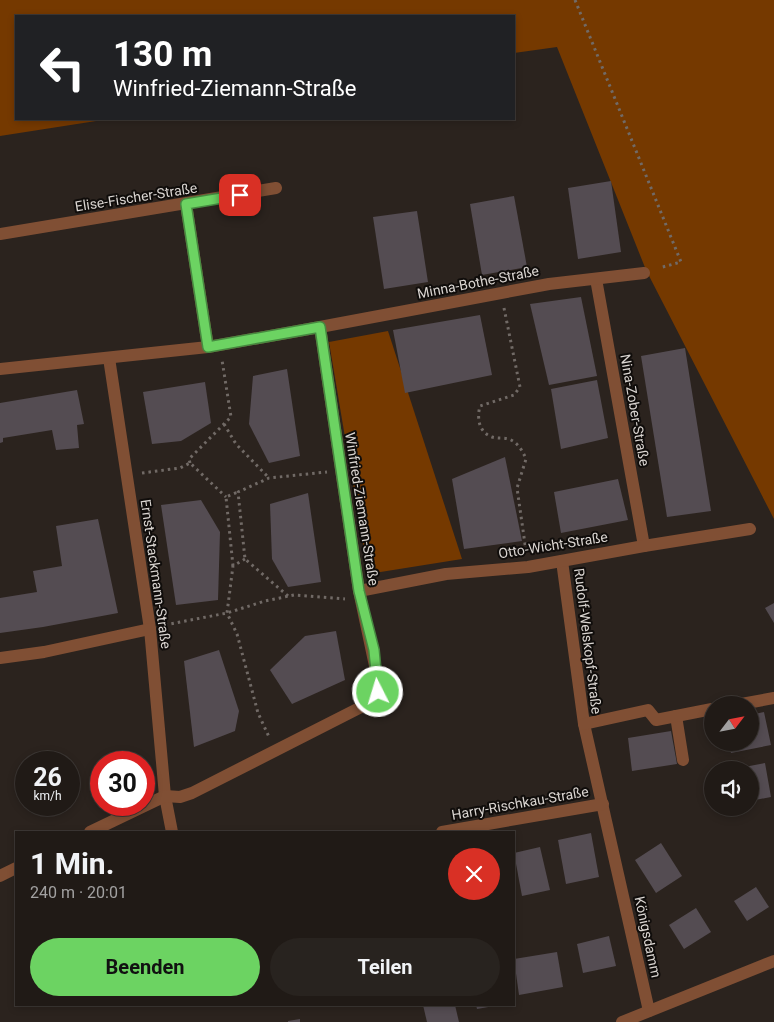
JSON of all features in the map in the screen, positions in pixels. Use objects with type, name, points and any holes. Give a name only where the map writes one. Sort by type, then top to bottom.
[{"type":"street","name":"Elise-Fischer-Straße","points":[[0,234],[276,188]]},
{"type":"street","points":[[186,204],[214,346]]},
{"type":"street","name":"Minna-Bothe-Straße","points":[[320,327],[549,284],[644,272]]},
{"type":"street","name":"Nina-Zober-Straße","points":[[596,279],[644,546]]},
{"type":"street","points":[[0,369],[214,346],[320,327]]},
{"type":"street","name":"Winfried-Ziemann-Straße","points":[[92,831],[165,796],[180,797],[192,793],[373,701],[378,692],[374,650],[359,591],[320,327]]},
{"type":"street","name":"Ernst-Stackmann-Straße","points":[[109,358],[150,629],[165,796]]},
{"type":"street","name":"Otto-Wicht-Straße","points":[[359,591],[446,574],[528,567],[750,529]]},
{"type":"street","name":"Rudolf-Welskopf-Straße","points":[[562,561],[584,724],[618,869]]},
{"type":"street","points":[[0,658],[44,652],[150,629]]},
{"type":"street","points":[[759,701],[774,698]]},
{"type":"street","name":"Rudolf-Welskopf-Straße","points":[[584,724],[648,710],[656,720],[704,711]]},
{"type":"street","points":[[676,716],[683,760]]},
{"type":"street","points":[[165,796],[172,831]]},
{"type":"street","name":"Harry-Rischkau-Straße","points":[[448,831],[603,804]]},
{"type":"street","points":[[0,876],[15,868]]},
{"type":"street","name":"Königsdamm","points":[[618,869],[649,1011]]},
{"type":"street","points":[[622,1022],[774,961]]},
{"type":"path","points":[[575,0],[681,262],[644,272]]},
{"type":"path","points":[[501,293],[520,387],[514,395],[480,406],[477,418],[480,425],[492,436],[512,440],[526,459],[517,488],[528,567]]},
{"type":"path","points":[[190,463],[189,460],[231,418],[214,346]]},
{"type":"path","points":[[224,424],[236,444],[269,478]]},
{"type":"path","points":[[126,475],[180,468],[190,463]]},
{"type":"path","points":[[190,463],[226,497],[233,566],[227,614],[236,634],[258,713],[275,751]]},
{"type":"path","points":[[226,497],[269,478],[342,471]]},
{"type":"path","points":[[238,492],[245,559],[288,596]]},
{"type":"path","points":[[233,566],[245,559]]},
{"type":"path","points":[[150,629],[227,614],[288,596],[346,599],[359,591]]},
{"type":"shaded area","points":[[0,0],[774,0],[774,519],[646,270],[557,47],[515,53],[515,15],[15,15],[15,120],[103,120],[0,136]]},
{"type":"shaded area","points":[[388,331],[462,559],[368,574],[329,342]]},
{"type":"building","points":[[611,181],[621,252],[578,259],[568,188]]},
{"type":"building","points":[[514,196],[527,267],[482,275],[470,204]]},
{"type":"building","points":[[417,211],[428,282],[384,289],[373,217]]},
{"type":"building","points":[[581,297],[597,376],[549,385],[530,304]]},
{"type":"building","points":[[480,315],[492,375],[405,393],[393,330]]},
{"type":"building","points":[[685,348],[711,511],[667,517],[641,356]]},
{"type":"building","points":[[287,369],[300,456],[269,463],[249,424],[253,376]]},
{"type":"building","points":[[597,380],[608,438],[561,449],[551,389]]},
{"type":"building","points":[[205,382],[211,423],[181,441],[152,444],[143,392]]},
{"type":"building","points":[[77,390],[84,424],[77,425],[79,448],[56,450],[52,430],[3,438],[3,442],[0,443],[0,403]]},
{"type":"building","points":[[505,457],[522,541],[464,549],[452,479]]},
{"type":"building","points":[[618,479],[628,520],[561,533],[554,492]]},
{"type":"building","points":[[308,493],[321,582],[288,587],[272,559],[270,504]]},
{"type":"building","points":[[201,500],[220,532],[218,600],[176,605],[161,505]]},
{"type":"building","points":[[98,519],[118,613],[0,633],[0,598],[37,592],[33,571],[62,566],[56,526]]},
{"type":"building","points":[[774,603],[774,623],[765,608]]},
{"type":"building","points":[[336,631],[345,680],[292,704],[270,670],[305,636]]},
{"type":"building","points":[[219,650],[239,711],[235,731],[194,747],[184,661]]},
{"type":"building","points":[[764,712],[771,745],[759,747],[759,713]]},
{"type":"building","points":[[671,731],[677,764],[632,771],[628,738]]},
{"type":"building","points":[[765,763],[771,797],[759,799],[759,764]]},
{"type":"building","points":[[591,833],[599,877],[566,884],[558,840]]},
{"type":"building","points":[[661,843],[682,876],[656,893],[635,860]]},
{"type":"building","points":[[540,847],[550,890],[522,896],[515,853]]},
{"type":"building","points":[[756,887],[769,907],[747,921],[734,901]]},
{"type":"building","points":[[696,908],[711,932],[684,949],[669,925]]},
{"type":"building","points":[[609,936],[616,966],[583,973],[577,944]]},
{"type":"building","points":[[557,952],[563,987],[519,995],[515,959]]},
{"type":"building","points":[[423,1006],[455,1006],[459,1022],[427,1022]]},
{"type":"building","points":[[476,1006],[494,1006],[477,1009]]},
{"type":"building","points":[[300,1019],[300,1022],[288,1022],[288,1021]]},
{"type":"route","points":[[240,195],[186,204],[208,347],[320,327],[359,591],[374,650],[378,692]]}]
